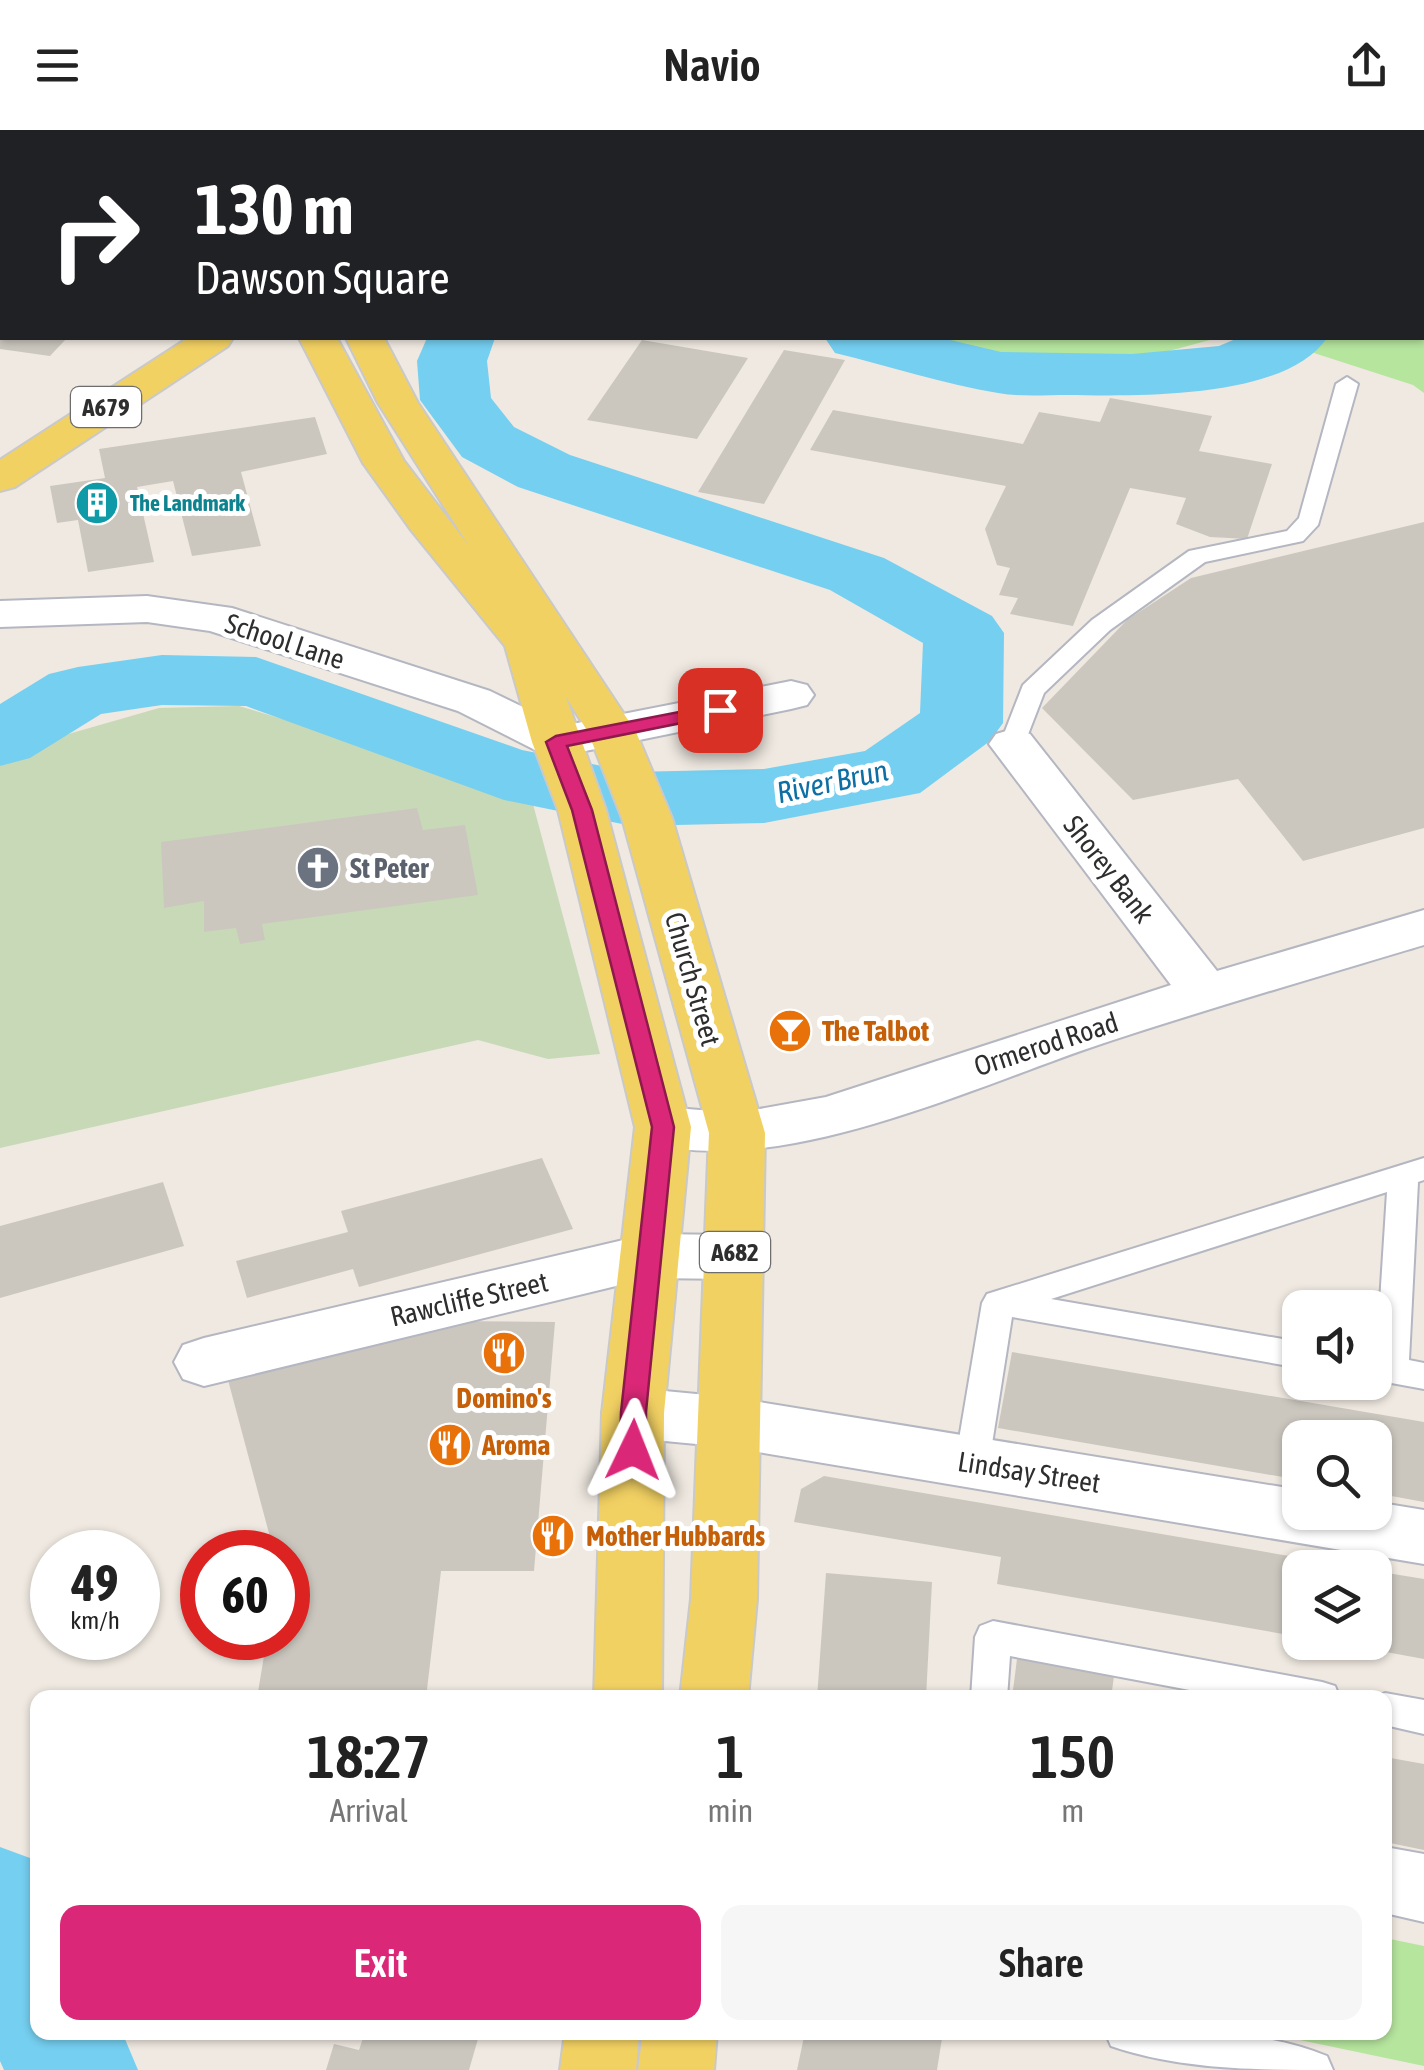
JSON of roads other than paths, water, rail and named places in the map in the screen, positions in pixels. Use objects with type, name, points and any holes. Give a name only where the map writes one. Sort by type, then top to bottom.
[{"type":"main road","name":"A679","points":[[0,438],[148,340]]},
{"type":"main road","name":"A679","points":[[0,478],[211,340]]},
{"type":"main road","points":[[319,340],[384,463],[527,644],[570,776],[663,1127],[634,1412],[628,1690]]},
{"type":"main road","name":"Church Street","points":[[366,340],[398,402],[612,732],[639,801],[737,1134],[724,1599],[715,1690]]},
{"type":"main road","points":[[598,2070],[601,2040]]},
{"type":"main road","points":[[676,2070],[679,2040]]},
{"type":"street","name":"School Lane","points":[[0,614],[147,609],[216,618],[474,701],[570,776]]},
{"type":"street","points":[[570,776],[612,732],[791,695]]},
{"type":"street","name":"Shorey Bank","points":[[1014,744],[1205,993]]},
{"type":"street","name":"Ormerod Road","points":[[663,1127],[737,1134],[830,1116],[1205,993],[1424,927]]},
{"type":"street","name":"Rawcliffe Street","points":[[204,1362],[650,1256],[735,1257]]},
{"type":"street","name":"Lindsay Street","points":[[634,1412],[728,1422],[1424,1538]]},
{"type":"street","points":[[1392,1881],[1424,1888]]},
{"type":"lane","points":[[1014,744],[1032,690],[1101,625],[1197,556],[1295,536],[1310,520],[1348,384]]},
{"type":"lane","points":[[998,1303],[1413,1172],[1397,1371]]},
{"type":"lane","points":[[998,1303],[1282,1351]]},
{"type":"lane","points":[[972,1463],[998,1303]]},
{"type":"lane","points":[[989,1690],[994,1636],[1280,1690]]},
{"type":"lane","points":[[1392,1710],[1424,1716]]},
{"type":"lane","points":[[1164,2040],[1312,2070]]},
{"type":"waterway","name":"River Brun","points":[[0,740],[78,692],[162,680],[256,682],[504,773],[632,799],[764,796],[890,774],[961,723],[964,633],[857,574],[544,471],[488,442],[456,400],[452,361],[460,340]]},
{"type":"waterway","name":"River Brun","points":[[867,340],[1001,373],[1132,375],[1233,366],[1289,340]]},
{"type":"waterway","name":"River Brun","points":[[0,1907],[30,1976]]},
{"type":"waterway","name":"River Brun","points":[[58,2040],[71,2070]]},
{"type":"place","name":"The Landmark","points":[[97,503]]},
{"type":"place","name":"St Peter","points":[[318,868]]},
{"type":"place","name":"The Talbot","points":[[790,1031]]},
{"type":"place","name":"Domino's","points":[[504,1353]]},
{"type":"place","name":"Aroma","points":[[450,1445]]},
{"type":"place","name":"Mother Hubbards","points":[[553,1536]]}]
